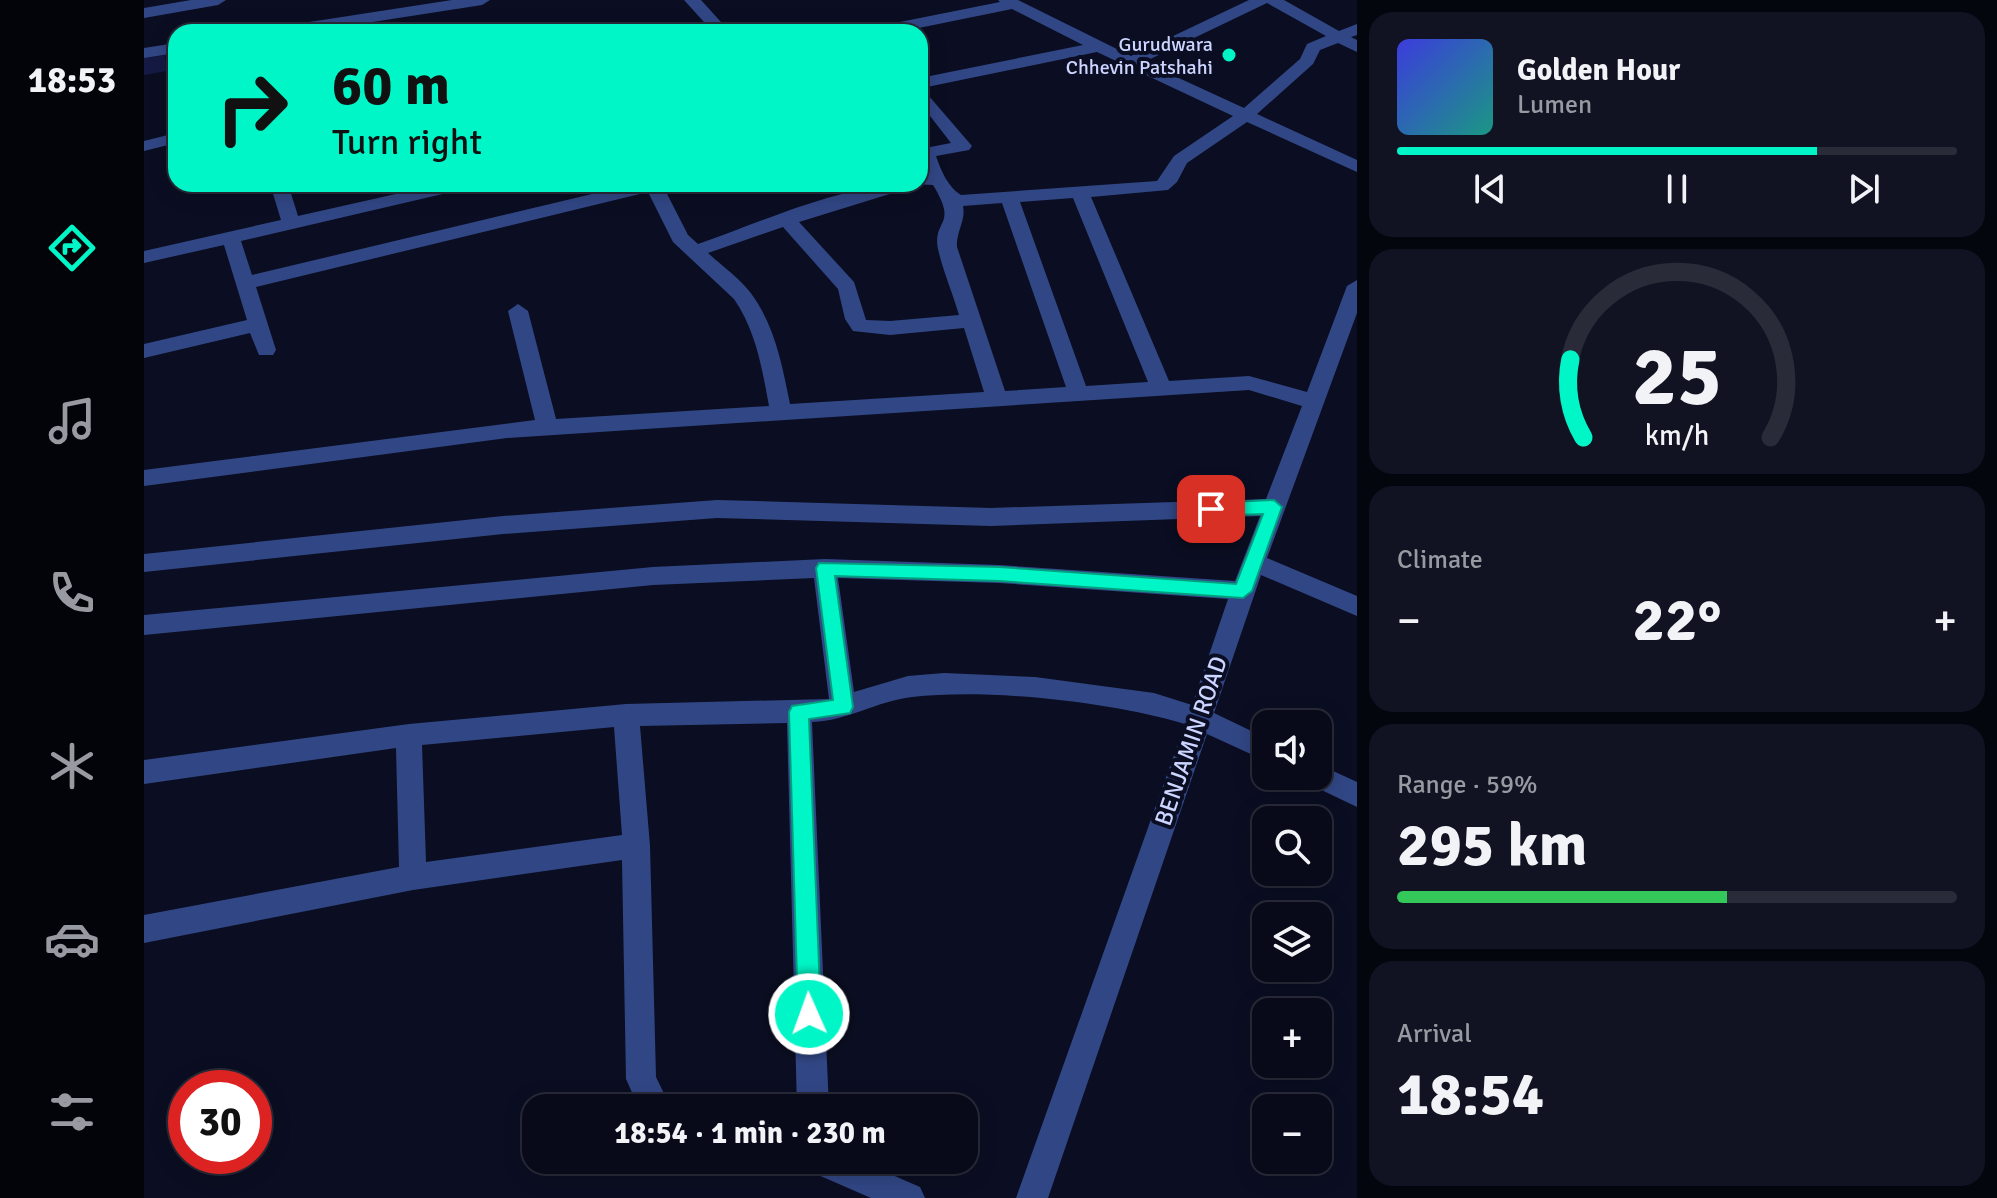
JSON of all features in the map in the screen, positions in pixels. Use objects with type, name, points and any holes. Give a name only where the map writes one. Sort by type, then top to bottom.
[{"type":"street","points":[[144,13],[218,0]]},
{"type":"street","points":[[368,24],[482,0]]},
{"type":"street","points":[[692,0],[715,24]]},
{"type":"street","points":[[1131,62],[1261,0]]},
{"type":"street","points":[[1273,0],[1357,47]]},
{"type":"street","points":[[911,24],[1009,2],[1357,167]]},
{"type":"street","points":[[952,199],[963,201],[1162,186],[1171,178],[1180,160],[1245,116],[1307,61],[1313,47],[1357,29]]},
{"type":"street","points":[[928,81],[1099,47]]},
{"type":"street","points":[[144,53],[168,49]]},
{"type":"street","points":[[928,102],[963,146],[928,153]]},
{"type":"street","points":[[144,146],[168,140]]},
{"type":"street","points":[[928,179],[942,182],[952,199],[956,217],[947,235],[947,247],[997,399]]},
{"type":"street","points":[[282,192],[292,225]]},
{"type":"street","points":[[144,257],[292,225],[414,192]]},
{"type":"street","points":[[245,283],[620,192]]},
{"type":"street","points":[[657,192],[680,238],[741,294],[751,309],[769,351],[781,412]]},
{"type":"street","points":[[693,252],[877,192]]},
{"type":"street","points":[[1080,193],[1162,390]]},
{"type":"street","points":[[1009,198],[1079,395]]},
{"type":"street","points":[[787,220],[847,287],[855,319],[860,326],[890,328],[972,321]]},
{"type":"street","points":[[231,238],[266,350]]},
{"type":"street","name":"BENJAMIN ROAD","points":[[1032,1198],[1243,591],[1357,286]]},
{"type":"street","points":[[518,311],[547,427]]},
{"type":"street","points":[[144,351],[258,324]]},
{"type":"street","points":[[144,478],[547,427],[1249,383],[1314,402]]},
{"type":"street","points":[[144,563],[503,525],[717,509],[991,517],[1274,507]]},
{"type":"street","points":[[1255,563],[1357,606]]},
{"type":"street","points":[[825,568],[843,707]]},
{"type":"street","points":[[144,625],[653,576],[825,568],[999,574],[1243,591]]},
{"type":"street","points":[[144,772],[409,735],[626,715],[799,712],[843,707],[908,687],[944,684],[1111,696],[1154,704],[1200,718],[1252,743]]},
{"type":"street","points":[[799,712],[813,1094]]},
{"type":"street","points":[[626,715],[636,846],[641,1079],[648,1094]]},
{"type":"street","points":[[409,735],[413,877]]},
{"type":"street","points":[[1332,783],[1357,795]]},
{"type":"street","points":[[144,929],[413,877],[636,846]]},
{"type":"street","points":[[853,1174],[909,1198]]},
{"type":"building","points":[[165,55],[167,71],[144,75],[144,58]]},
{"type":"place","name":"Gurudwara Chhevin Patshahi","points":[[1229,55]]},
{"type":"route","points":[[809,1014],[799,712],[843,707],[825,568],[999,574],[1243,591],[1274,507],[1211,509]]}]
